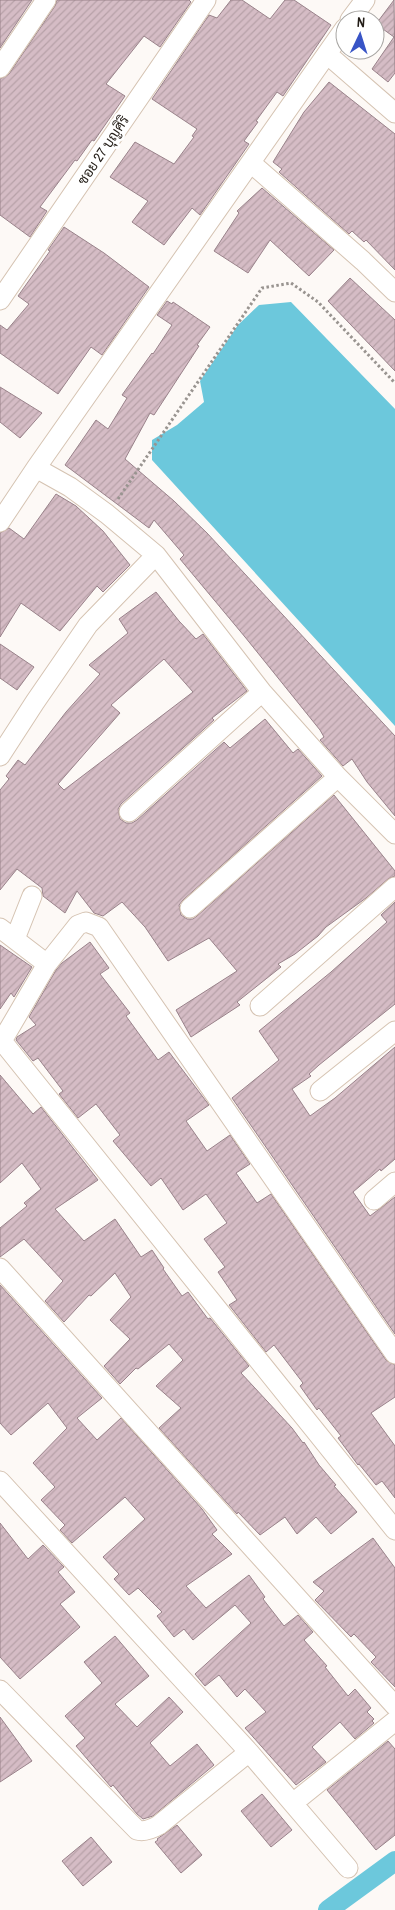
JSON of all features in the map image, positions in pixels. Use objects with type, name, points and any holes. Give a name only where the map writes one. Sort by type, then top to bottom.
[{"type":"street","points":[[0,68],[46,0]]},
{"type":"street","name":"ซอย 27 บุญศิริ","points":[[1,297],[206,0]]},
{"type":"street","points":[[0,522],[335,42]]},
{"type":"street","points":[[326,54],[395,113]]},
{"type":"street","points":[[251,163],[363,261],[395,292]]},
{"type":"street","points":[[36,468],[70,487],[107,514],[156,555],[262,692],[338,777],[395,834]]},
{"type":"street","points":[[0,756],[34,702],[88,625],[156,555]]},
{"type":"street","points":[[129,812],[262,692]]},
{"type":"street","points":[[190,908],[338,777]]},
{"type":"street","points":[[260,1006],[395,888]]},
{"type":"street","points":[[32,896],[7,933],[48,964]]},
{"type":"street","points":[[395,1354],[99,927],[86,922],[78,925],[48,964],[2,1041],[395,1530]]},
{"type":"street","points":[[320,1091],[395,1031]]},
{"type":"street","points":[[374,1200],[395,1182]]},
{"type":"street","points":[[0,1268],[395,1706]]},
{"type":"street","points":[[0,1481],[249,1752],[348,1868]]},
{"type":"street","points":[[0,1690],[137,1830],[152,1829],[159,1825],[249,1752]]},
{"type":"street","points":[[293,1803],[395,1721]]},
{"type":"path","points":[[107,514],[262,288],[291,283],[318,302],[395,383]]},
{"type":"water","points":[[291,302],[395,409],[395,726],[152,460],[152,440],[177,425],[204,402],[200,381],[238,325],[259,305]]},
{"type":"building","points":[[0,0],[32,0],[0,48]]},
{"type":"building","points":[[57,0],[189,0],[191,2],[160,47],[144,36],[106,84],[125,96],[94,141],[92,140],[77,161],[75,160],[40,207],[47,211],[30,237],[0,215],[0,79],[9,74],[55,6]]},
{"type":"building","points":[[231,0],[242,0],[270,19],[285,0],[294,0],[331,25],[283,96],[277,92],[256,121],[258,122],[244,141],[249,144],[200,215],[192,208],[164,245],[132,222],[148,201],[110,177],[135,142],[174,164],[194,137],[192,136],[197,129],[152,99],[209,15],[217,18]]},
{"type":"building","points":[[394,0],[395,73],[388,82],[372,69],[378,60],[385,60],[385,50],[394,37],[385,30],[385,12]]},
{"type":"building","points":[[329,82],[395,134],[395,270],[366,240],[364,242],[352,231],[349,234],[279,172],[282,169],[273,162],[304,112]]},
{"type":"building","points":[[262,188],[334,250],[309,276],[270,240],[248,273],[214,251],[239,213],[237,211]]},
{"type":"building","points":[[64,227],[104,253],[149,287],[102,355],[91,347],[58,394],[0,353],[0,325],[7,330],[29,304],[18,296],[50,251],[48,250]]},
{"type":"building","points":[[350,278],[395,320],[395,371],[328,301]]},
{"type":"building","points":[[167,301],[172,304],[173,302],[210,327],[154,415],[150,413],[125,459],[174,501],[207,533],[395,736],[395,816],[367,782],[352,759],[343,766],[320,740],[324,737],[320,730],[180,559],[184,555],[154,520],[149,528],[65,465],[96,420],[108,429],[127,398],[122,395],[172,325],[157,315]]},
{"type":"building","points":[[0,387],[42,413],[20,438],[0,422]]},
{"type":"building","points":[[56,494],[76,506],[103,531],[130,565],[103,592],[97,586],[60,631],[21,603],[0,637],[0,533],[9,528],[24,539]]},
{"type":"building","points":[[156,592],[196,639],[203,634],[247,691],[212,718],[214,720],[121,804],[118,809],[120,819],[126,823],[132,823],[137,820],[224,742],[230,748],[265,719],[293,753],[298,749],[322,776],[183,900],[179,905],[181,915],[187,919],[193,919],[197,916],[334,795],[395,871],[395,876],[388,879],[366,898],[326,927],[318,936],[295,954],[278,964],[281,967],[237,1002],[240,1005],[191,1037],[176,1010],[237,971],[209,938],[168,961],[145,927],[122,902],[103,916],[94,913],[77,891],[65,913],[43,896],[42,888],[17,869],[0,890],[0,790],[9,779],[6,776],[18,760],[25,765],[66,712],[100,674],[89,665],[128,633],[119,619]],"holes":[[[164,659],[193,692],[64,790],[58,784],[120,713],[111,705]]]},
{"type":"building","points":[[0,644],[34,667],[17,690],[0,678]]},
{"type":"building","points":[[395,902],[395,1004],[319,1065],[309,1074],[311,1076],[292,1089],[310,1116],[335,1098],[395,1047],[395,1159],[353,1192],[370,1216],[395,1197],[395,1334],[232,1098],[279,1060],[259,1031],[331,972],[387,922],[381,915]]},
{"type":"building","points":[[90,942],[109,968],[100,974],[130,1013],[126,1016],[158,1060],[169,1052],[209,1105],[186,1121],[207,1151],[230,1135],[250,1164],[236,1173],[257,1203],[271,1194],[386,1360],[395,1365],[395,1397],[371,1413],[395,1446],[395,1498],[382,1481],[376,1485],[358,1465],[338,1438],[341,1436],[319,1408],[317,1410],[300,1386],[303,1383],[274,1345],[266,1352],[229,1305],[237,1300],[218,1272],[225,1267],[204,1239],[227,1223],[206,1194],[183,1210],[161,1178],[151,1186],[113,1141],[120,1135],[96,1104],[78,1118],[59,1094],[63,1091],[38,1058],[33,1061],[16,1040],[17,1037],[36,1025],[29,1017],[56,970],[62,963]]},
{"type":"building","points":[[0,945],[32,967],[14,997],[11,993],[0,1009]]},
{"type":"building","points":[[0,1075],[33,1114],[41,1107],[98,1180],[55,1209],[84,1241],[115,1219],[141,1257],[152,1250],[182,1296],[188,1292],[208,1319],[210,1318],[249,1366],[241,1373],[304,1442],[319,1465],[336,1485],[334,1486],[357,1512],[331,1534],[316,1517],[297,1534],[285,1517],[260,1535],[238,1512],[237,1514],[159,1428],[181,1408],[156,1386],[183,1360],[169,1344],[138,1369],[136,1368],[120,1384],[104,1366],[130,1339],[110,1320],[131,1297],[115,1273],[91,1296],[89,1295],[64,1322],[45,1301],[63,1281],[24,1239],[0,1257],[0,1228],[27,1206],[24,1203],[41,1189],[22,1163],[0,1183]]},
{"type":"building","points":[[0,1285],[102,1398],[77,1418],[97,1440],[121,1418],[202,1509],[217,1530],[212,1534],[232,1554],[186,1586],[206,1608],[249,1575],[265,1597],[263,1599],[284,1626],[298,1615],[313,1632],[304,1640],[327,1666],[325,1667],[348,1696],[355,1689],[371,1708],[367,1712],[374,1719],[372,1721],[374,1723],[355,1739],[340,1722],[312,1747],[326,1762],[296,1785],[245,1728],[266,1712],[245,1689],[237,1697],[219,1675],[205,1686],[195,1674],[251,1623],[235,1605],[193,1640],[184,1629],[174,1637],[157,1616],[162,1612],[138,1588],[129,1595],[114,1579],[119,1574],[103,1557],[145,1519],[125,1497],[72,1543],[60,1530],[65,1525],[41,1500],[55,1487],[33,1463],[67,1428],[48,1403],[11,1435],[0,1423]]},
{"type":"building","points":[[0,1523],[28,1559],[43,1545],[64,1567],[58,1572],[75,1592],[60,1604],[80,1627],[20,1679],[0,1657]]},
{"type":"building","points":[[373,1538],[395,1568],[395,1687],[371,1662],[376,1657],[354,1634],[351,1637],[315,1600],[324,1591],[313,1582]]},
{"type":"building","points":[[115,1636],[149,1676],[115,1704],[137,1727],[169,1697],[183,1712],[150,1743],[170,1766],[197,1744],[214,1765],[153,1816],[143,1819],[113,1785],[111,1787],[76,1746],[85,1738],[65,1716],[102,1683],[84,1662]]},
{"type":"building","points":[[0,1717],[32,1761],[0,1782]]},
{"type":"building","points":[[388,1741],[395,1749],[395,1835],[376,1850],[327,1790]]},
{"type":"building","points":[[262,1794],[292,1830],[271,1847],[241,1811]]},
{"type":"building","points":[[177,1825],[202,1855],[181,1873],[155,1842]]},
{"type":"building","points":[[91,1837],[112,1862],[83,1886],[62,1861]]},
{"type":"waterway","points":[[328,1910],[395,1861]]}]
